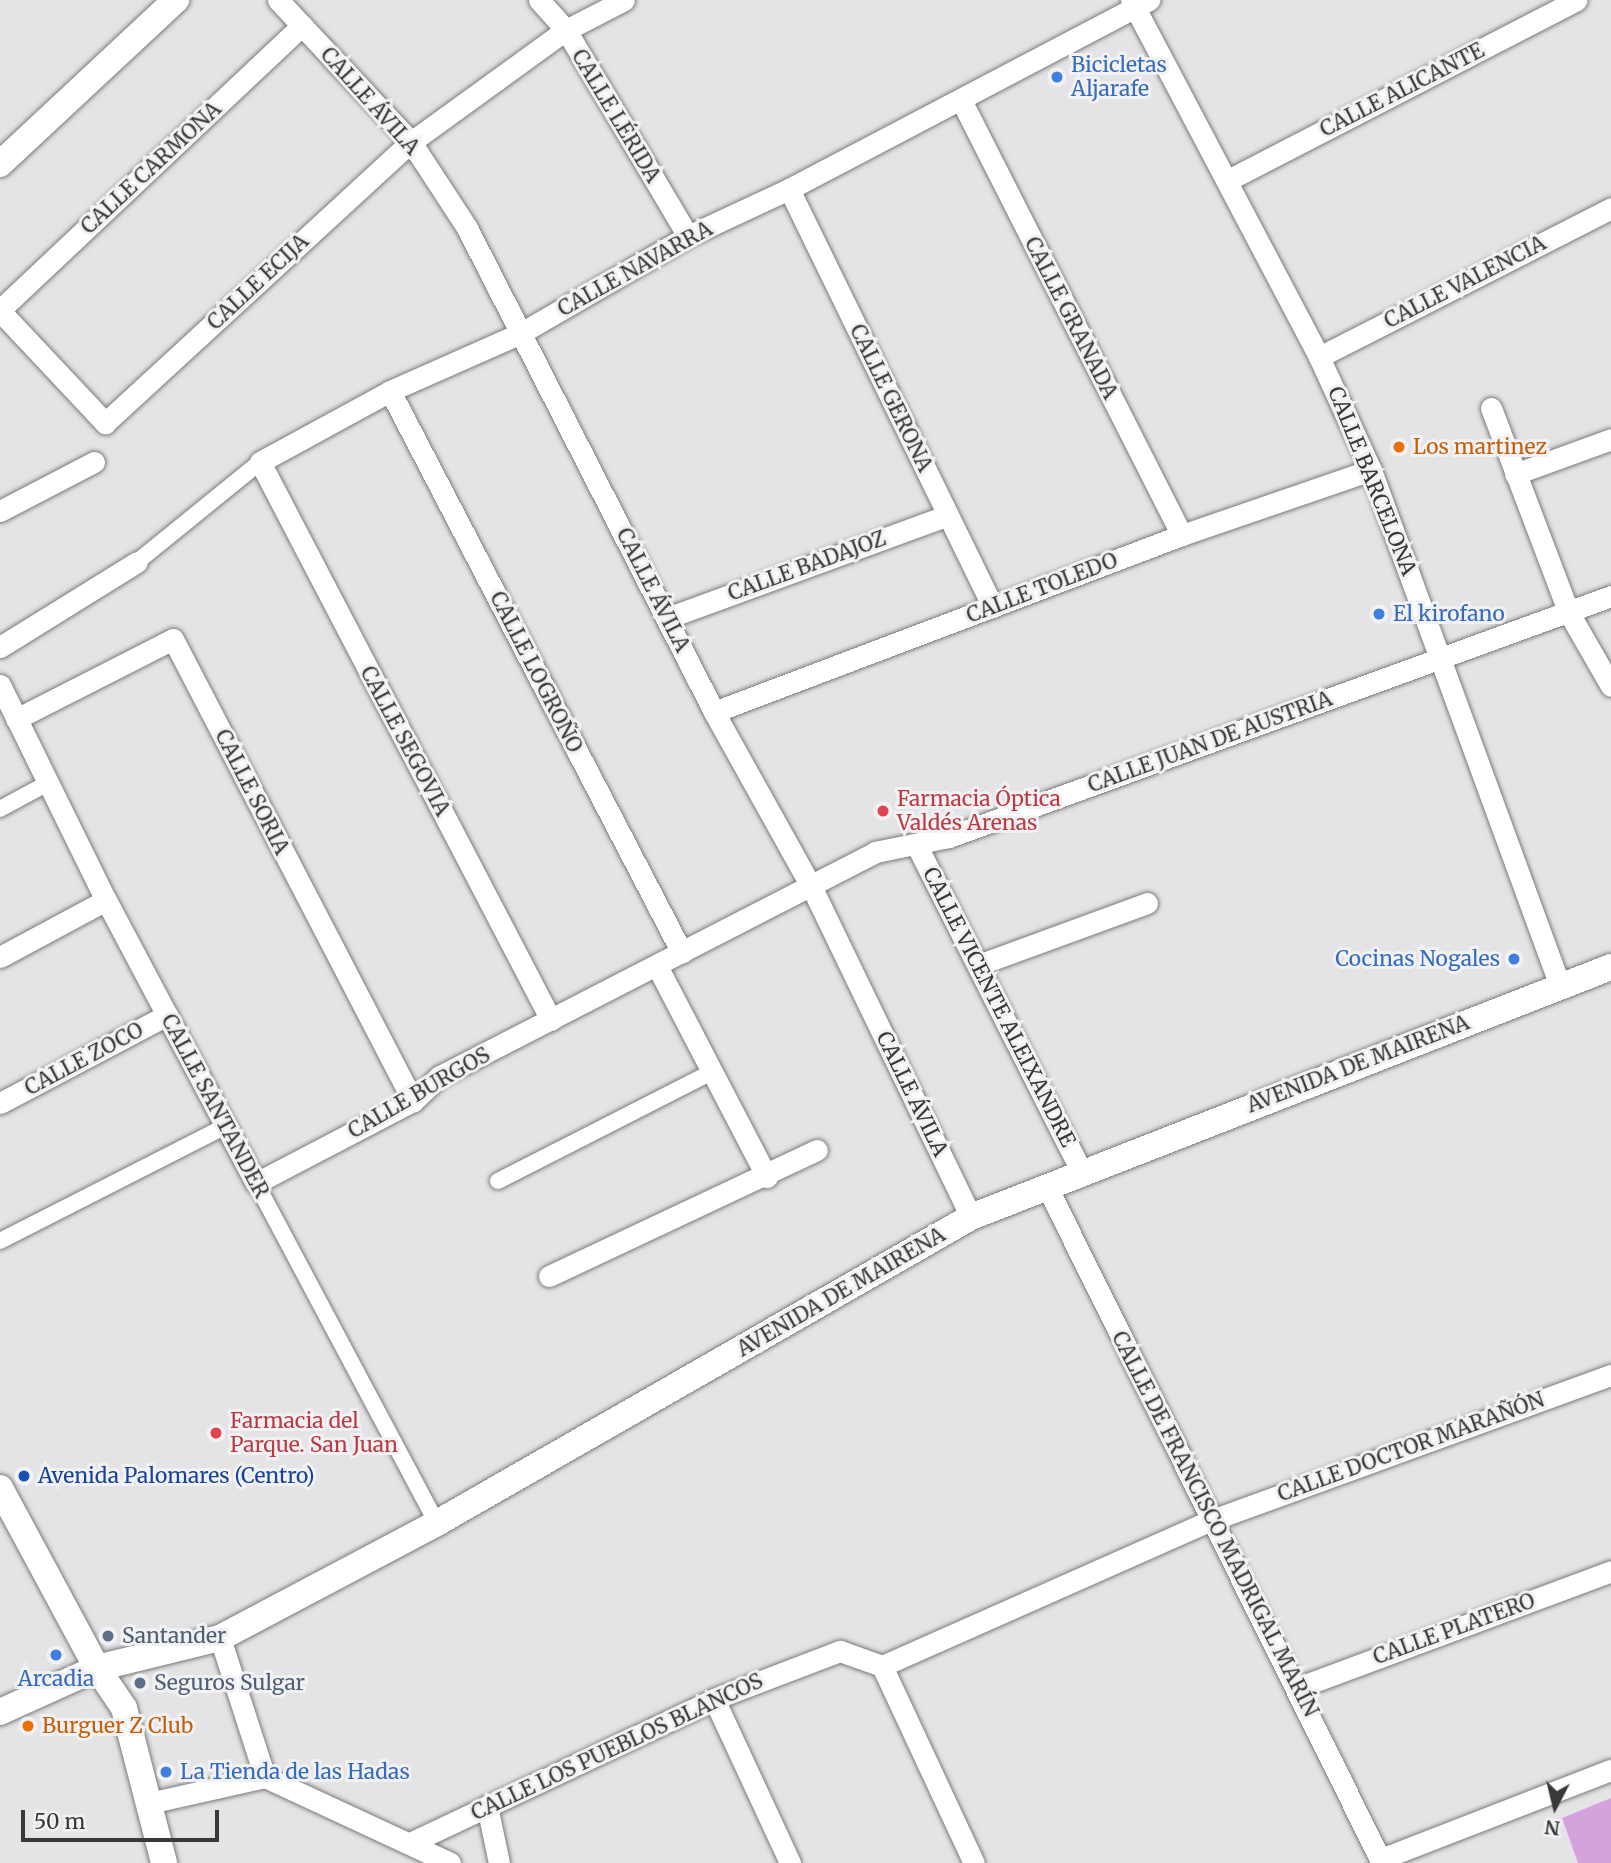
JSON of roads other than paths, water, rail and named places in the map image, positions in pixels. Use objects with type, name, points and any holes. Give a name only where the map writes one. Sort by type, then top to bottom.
[{"type":"street","points":[[0,164],[176,0]]},
{"type":"street","name":"CALLE ÁVILA","points":[[278,0],[411,142],[467,228],[714,712],[812,888],[971,1217]]},
{"type":"street","name":"CALLE LÉRIDA","points":[[539,0],[566,30],[688,236]]},
{"type":"street","name":"CALLE ECIJA","points":[[0,311],[105,423],[411,142],[566,30],[624,0]]},
{"type":"street","name":"CALLE ALICANTE","points":[[1228,180],[1576,0]]},
{"type":"street","name":"CALLE BARCELONA","points":[[1139,2],[1320,357],[1371,470],[1560,986]]},
{"type":"street","name":"CALLE NAVARRA","points":[[137,562],[260,462],[390,391],[521,333],[688,236],[789,189],[961,100],[1139,2]]},
{"type":"street","name":"CALLE CARMONA","points":[[0,311],[302,25]]},
{"type":"street","name":"CALLE GRANADA","points":[[961,100],[1182,535]]},
{"type":"street","name":"CALLE GERONA","points":[[789,189],[993,607]]},
{"type":"street","name":"CALLE VALENCIA","points":[[1320,357],[1611,208]]},
{"type":"street","name":"CALLE LOGROÑO","points":[[390,391],[682,953]]},
{"type":"street","points":[[1491,408],[1569,613],[1611,686]]},
{"type":"street","points":[[1515,474],[1611,439]]},
{"type":"street","points":[[0,511],[94,462]]},
{"type":"street","name":"CALLE SEGOVIA","points":[[260,462],[551,1020]]},
{"type":"street","name":"CALLE TOLEDO","points":[[714,712],[1182,535],[1371,470]]},
{"type":"street","name":"CALLE BADAJOZ","points":[[667,618],[948,514]]},
{"type":"street","points":[[0,647],[137,562]]},
{"type":"street","name":"CALLE JUAN DE AUSTRIA","points":[[812,888],[875,852],[949,837],[1611,596]]},
{"type":"street","name":"CALLE SORIA","points":[[16,719],[173,639],[413,1101]]},
{"type":"street","name":"CALLE SANTANDER","points":[[0,685],[106,900],[437,1523]]},
{"type":"street","points":[[0,809],[48,783]]},
{"type":"street","name":"CALLE VICENTE ALEIXANDRE","points":[[916,844],[1082,1171]]},
{"type":"street","name":"CALLE BURGOS","points":[[256,1182],[413,1101],[440,1076],[812,888]]},
{"type":"street","points":[[0,957],[106,900]]},
{"type":"street","points":[[978,965],[1147,903]]},
{"type":"street","points":[[657,966],[767,1177]]},
{"type":"street","name":"AVENIDA DE MAIRENA","points":[[0,1712],[97,1668],[220,1638],[437,1523],[971,1217],[1046,1185],[1611,967]]},
{"type":"street","name":"CALLE ZOCO","points":[[0,1102],[167,1015]]},
{"type":"street","points":[[498,1181],[712,1072]]},
{"type":"street","points":[[0,1241],[226,1126]]},
{"type":"street","points":[[549,1276],[767,1177],[817,1150]]},
{"type":"street","name":"CALLE DE FRANCISCO MADRIGAL MARÍN","points":[[1046,1185],[1381,1861]]},
{"type":"street","name":"CALLE DOCTOR MARAÑÓN","points":[[1212,1520],[1611,1374]]},
{"type":"street","points":[[0,1488],[97,1668],[124,1708],[164,1863]]},
{"type":"street","points":[[974,1863],[882,1666],[1212,1520]]},
{"type":"street","name":"CALLE PLATERO","points":[[1297,1688],[1611,1571]]},
{"type":"street","points":[[220,1638],[265,1777]]},
{"type":"street","name":"CALLE LOS PUEBLOS BLANCOS","points":[[410,1843],[714,1699],[840,1651],[882,1666]]},
{"type":"street","points":[[714,1699],[790,1863]]},
{"type":"street","points":[[1381,1861],[1611,1770]]},
{"type":"street","points":[[149,1803],[265,1777],[450,1863]]},
{"type":"street","points":[[487,1806],[499,1863]]},
{"type":"place","name":"Bicicletas Aljarafe","points":[[1057,77]]},
{"type":"place","name":"Los martinez","points":[[1399,447]]},
{"type":"place","name":"El kirofano","points":[[1379,614]]},
{"type":"place","name":"Farmacia Óptica Valdés Arenas","points":[[883,811]]},
{"type":"place","name":"Cocinas Nogales","points":[[1514,959]]},
{"type":"place","name":"Farmacia del Parque. San Juan","points":[[216,1433]]},
{"type":"place","name":"Avenida Palomares (Centro)","points":[[24,1476]]},
{"type":"place","name":"Santander","points":[[108,1636]]},
{"type":"place","name":"Arcadia","points":[[56,1655]]},
{"type":"place","name":"Seguros Sulgar","points":[[140,1683]]},
{"type":"place","name":"Burguer Z Club","points":[[28,1726]]},
{"type":"place","name":"La Tienda de las Hadas","points":[[166,1772]]}]
